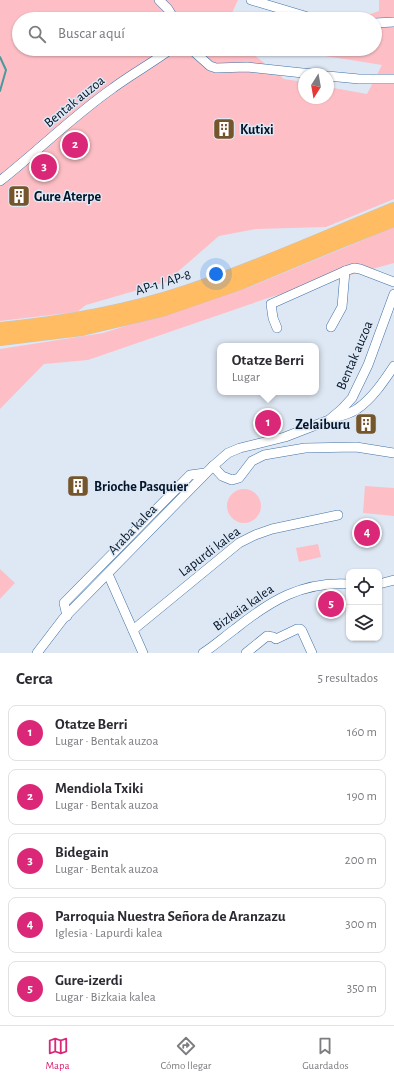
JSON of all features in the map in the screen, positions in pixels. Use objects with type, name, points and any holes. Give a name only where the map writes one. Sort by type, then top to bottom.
[{"type":"highway","name":"AP-1 / AP-8","points":[[0,329],[80,319],[159,300],[230,276],[394,209]]},
{"type":"highway","name":"AP-1 / AP-8","points":[[0,339],[82,329],[162,310],[240,283],[394,220]]},
{"type":"street","points":[[159,0],[170,12]]},
{"type":"street","points":[[251,0],[291,12]]},
{"type":"street","points":[[382,23],[394,22]]},
{"type":"street","name":"Bentak auzoa","points":[[0,181],[68,122],[109,91],[161,56]]},
{"type":"street","points":[[199,56],[210,66],[216,68],[247,67],[298,72]]},
{"type":"street","points":[[334,77],[394,80]]},
{"type":"street","points":[[277,328],[273,318],[271,304],[345,271],[354,268],[360,269],[394,282]]},
{"type":"street","points":[[331,327],[342,307],[345,271]]},
{"type":"street","name":"Bentak auzoa","points":[[329,420],[352,398],[368,365],[394,294]]},
{"type":"street","name":"Bentak auzoa","points":[[213,466],[228,453],[240,448],[285,436],[357,409],[386,379],[394,366]]},
{"type":"street","points":[[213,466],[222,476],[232,480],[239,478],[252,461],[264,455],[305,448],[356,447],[376,449],[394,454]]},
{"type":"street","name":"Araba kalea","points":[[37,653],[67,616],[213,466]]},
{"type":"street","points":[[67,616],[64,604],[190,475],[205,473]]},
{"type":"street","name":"Lapurdi kalea","points":[[133,630],[239,543],[272,529],[338,515]]},
{"type":"street","points":[[382,583],[394,581],[394,573]]},
{"type":"street","points":[[108,574],[143,653]]},
{"type":"street","name":"Bizkaia kalea","points":[[203,653],[256,612],[286,595],[310,587],[346,584]]},
{"type":"street","points":[[246,653],[267,636],[276,639],[300,629],[312,653]]},
{"type":"shaded area","points":[[0,0],[238,0],[232,12],[12,12],[12,56],[256,56],[284,79],[298,81],[298,104],[334,104],[334,88],[367,94],[382,65],[325,56],[382,56],[382,12],[376,12],[379,11],[379,0],[394,0],[394,199],[326,227],[256,229],[219,236],[166,282],[86,305],[77,312],[0,321]]},
{"type":"shaded area","points":[[394,227],[394,263],[271,297],[88,360],[44,364],[0,409],[0,349],[103,333],[249,287]]},
{"type":"shaded area","points":[[365,486],[394,488],[394,516],[363,513]]},
{"type":"shaded area","points":[[241,489],[247,489],[251,490],[258,496],[261,506],[260,513],[254,520],[247,523],[241,523],[237,522],[230,516],[227,509],[227,503],[228,499],[234,492]]},
{"type":"shaded area","points":[[318,544],[321,557],[299,562],[296,548]]},
{"type":"shaded area","points":[[0,569],[15,583],[0,599]]},
{"type":"waterway","points":[[0,57],[6,70],[0,91]]},
{"type":"place","name":"Kutixi","points":[[224,129]]},
{"type":"place","name":"Mendiola Txiki","points":[[75,145]]},
{"type":"place","name":"Bidegain","points":[[44,167]]},
{"type":"place","name":"Gure Aterpe","points":[[19,196]]},
{"type":"place","name":"Otatze Berri","points":[[268,423]]},
{"type":"place","name":"Zelaiburu","points":[[366,424]]},
{"type":"place","name":"Brioche Pasquier","points":[[78,486]]},
{"type":"place","name":"Parroquia Nuestra Señora de Aranzazu","points":[[367,533]]},
{"type":"place","name":"Gure-izerdi","points":[[331,604]]}]
